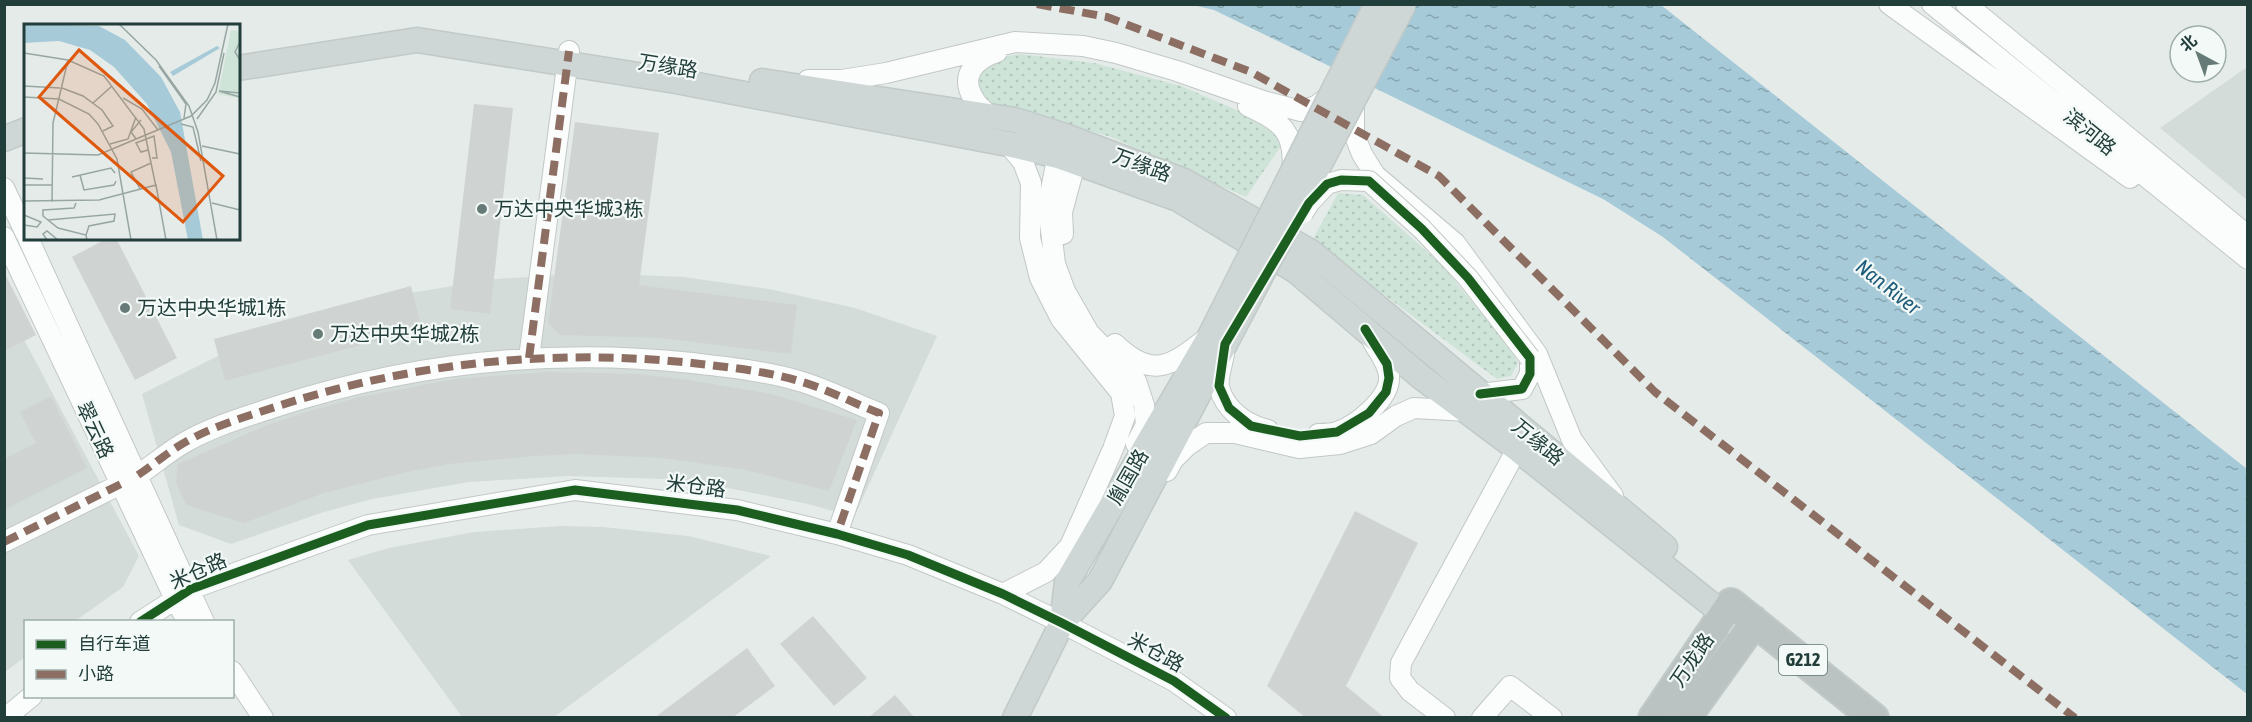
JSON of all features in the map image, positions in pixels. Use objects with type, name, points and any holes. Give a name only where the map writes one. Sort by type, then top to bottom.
[{"type":"highway","name":"万龙路","points":[[1653,717],[1739,617]]},
{"type":"highway","name":"万龙路","points":[[1686,717],[1739,617]]},
{"type":"highway","name":"万缘路","points":[[1739,617],[1851,717]]},
{"type":"highway","name":"万缘路","points":[[1739,617],[1874,717]]},
{"type":"main road","points":[[1218,340],[1344,97],[1377,4]]},
{"type":"main road","points":[[1218,340],[1291,177],[1404,4]]},
{"type":"main road","name":"万缘路","points":[[240,54],[417,26],[676,81],[1008,144],[1069,149],[1184,181],[1311,252],[1474,403],[1517,449],[1739,617]]},
{"type":"main road","name":"万缘路","points":[[240,68],[417,40],[756,80],[1015,120],[1069,149],[1178,199],[1296,271],[1421,377],[1474,403],[1626,513],[1739,617]]},
{"type":"main road","points":[[4,139],[24,131]]},
{"type":"main road","points":[[4,153],[24,146]]},
{"type":"main road","name":"胤国路","points":[[1015,717],[1062,623],[1100,581],[1218,340]]},
{"type":"main road","name":"胤国路","points":[[1062,623],[1066,582],[1218,340]]},
{"type":"street","points":[[1889,4],[2118,171],[2188,211]]},
{"type":"street","name":"滨河路","points":[[1932,4],[2247,259]]},
{"type":"street","name":"滨河路","points":[[1966,4],[2247,236]]},
{"type":"street","points":[[756,80],[842,80],[886,74],[1015,42],[1083,46],[1180,78],[1270,116],[1288,133],[1294,153],[1291,177]]},
{"type":"street","points":[[991,117],[974,100],[968,86],[971,70],[982,57],[1007,49],[1072,52],[1114,57],[1177,70],[1263,101],[1301,111],[1344,97],[1362,154],[1376,175],[1455,243],[1533,356],[1572,440],[1626,513]]},
{"type":"street","points":[[529,358],[568,57]]},
{"type":"street","points":[[1003,594],[1046,572],[1070,546],[1113,449],[1125,416],[1121,393],[1061,319],[1040,278],[1030,238],[1031,183],[1023,162],[1008,144]]},
{"type":"street","points":[[1069,149],[1062,212],[1064,256],[1074,284],[1095,324],[1130,358],[1155,367],[1177,362],[1218,340],[1309,203],[1326,184],[1341,180],[1369,181],[1422,229],[1468,278],[1533,356],[1530,374],[1522,389],[1474,403],[1414,408],[1371,434],[1340,444],[1299,448],[1235,433],[1206,433],[1187,446],[1173,460],[1100,581]]},
{"type":"street","points":[[1066,582],[1081,548],[1146,425],[1144,405],[1136,381],[1089,333],[1065,291],[1055,264],[1048,205],[1069,149]]},
{"type":"street","points":[[4,188],[24,230]]},
{"type":"street","name":"翠云路","points":[[4,237],[129,480],[183,594],[203,620]]},
{"type":"street","name":"翠云路","points":[[29,240],[129,480]]},
{"type":"street","points":[[1218,340],[1219,386],[1229,408],[1251,426],[1300,436],[1337,432],[1369,413],[1386,392],[1389,378],[1387,364],[1365,329]]},
{"type":"street","points":[[4,542],[129,480],[184,443],[233,422],[303,398],[354,384],[419,371],[477,363],[529,358],[605,357],[663,360],[755,372],[800,381],[879,414],[837,534]]},
{"type":"street","points":[[1445,717],[1410,690],[1400,678],[1401,663],[1517,449]]},
{"type":"street","name":"米仓路","points":[[142,620],[183,594],[368,525],[575,490],[737,510],[837,534],[908,555],[1003,594],[1062,623],[1174,681],[1226,717]]},
{"type":"street","name":"翠云路","points":[[183,594],[188,620]]},
{"type":"street","points":[[234,674],[263,717]]},
{"type":"street","points":[[1482,717],[1510,686],[1552,717]]},
{"type":"street","points":[[5,717],[29,698]]},
{"type":"street","points":[[233,698],[247,717]]},
{"type":"shaded area","points":[[2247,67],[2247,200],[2160,128],[2223,84],[2228,84],[2228,80]]},
{"type":"shaded area","points":[[590,273],[683,277],[769,289],[855,308],[937,336],[854,517],[808,504],[713,485],[664,479],[568,476],[469,482],[372,499],[324,512],[231,544],[179,525],[142,394],[226,352],[404,294],[496,279]]},
{"type":"shaded area","points":[[4,302],[139,556],[123,587],[76,620],[24,620],[24,658],[5,672]]},
{"type":"shaded area","points":[[560,526],[603,527],[688,536],[771,556],[554,717],[462,717],[348,560],[389,548],[474,532]]},
{"type":"green space","points":[[1020,54],[1094,63],[1181,86],[1255,118],[1274,130],[1283,143],[1246,197],[1111,137],[992,103],[978,92],[977,75],[988,59]]},
{"type":"green space","points":[[1338,193],[1363,195],[1440,263],[1510,348],[1518,363],[1511,376],[1497,379],[1312,241]]},
{"type":"water","name":"Nan River","points":[[1193,5],[1661,5],[2247,469],[2247,694],[1663,237],[1603,199],[1214,10]]},
{"type":"building","name":"万达中央华城3栋","points":[[474,104],[513,108],[490,314],[450,309]]},
{"type":"building","points":[[575,122],[659,133],[639,285],[797,305],[791,354],[662,338],[560,335],[548,323]]},
{"type":"building","name":"万达中央华城1栋","points":[[104,240],[117,240],[177,358],[135,380],[72,257]]},
{"type":"building","points":[[4,272],[36,335],[4,351]]},
{"type":"building","name":"万达中央华城2栋","points":[[411,286],[422,329],[225,381],[214,339]]},
{"type":"building","points":[[548,372],[638,374],[682,379],[771,394],[857,420],[829,491],[746,470],[662,458],[577,454],[534,456],[449,464],[407,472],[324,493],[244,523],[186,505],[176,482],[178,464],[267,425],[313,410],[360,397],[455,379]]},
{"type":"building","points":[[51,396],[87,468],[4,510],[4,459],[36,443],[20,412]]},
{"type":"building","points":[[1355,511],[1418,543],[1346,686],[1385,718],[1306,718],[1267,686]]},
{"type":"building","points":[[813,616],[867,678],[834,706],[780,644]]},
{"type":"building","points":[[747,648],[775,686],[732,718],[654,718]]},
{"type":"building","points":[[895,695],[915,718],[868,718]]},
{"type":"marked path","points":[[1037,4],[1107,17],[1251,72],[1439,176],[1655,392],[2075,718]]},
{"type":"marked path","points":[[529,358],[569,51]]},
{"type":"marked path","points":[[138,475],[182,444],[216,427],[275,407],[377,379],[481,363],[534,359],[586,357],[692,363],[746,370],[799,381],[879,413],[837,534]]},
{"type":"marked path","points":[[4,542],[121,484]]},
{"type":"cycle path","points":[[1365,329],[1387,364],[1389,378],[1386,392],[1369,413],[1337,432],[1300,436],[1251,426],[1229,408],[1219,386],[1225,344],[1309,203],[1327,184],[1341,180],[1369,181],[1422,229],[1468,278],[1530,358],[1530,374],[1522,389],[1480,394]]},
{"type":"cycle path","points":[[143,620],[191,589],[368,525],[575,490],[737,510],[837,534],[908,555],[1003,594],[1062,623],[1174,681],[1226,718]]},
{"type":"place","name":"万达中央华城3栋","points":[[482,209]]},
{"type":"place","name":"万达中央华城1栋","points":[[125,308]]},
{"type":"place","name":"万达中央华城2栋","points":[[318,334]]}]
